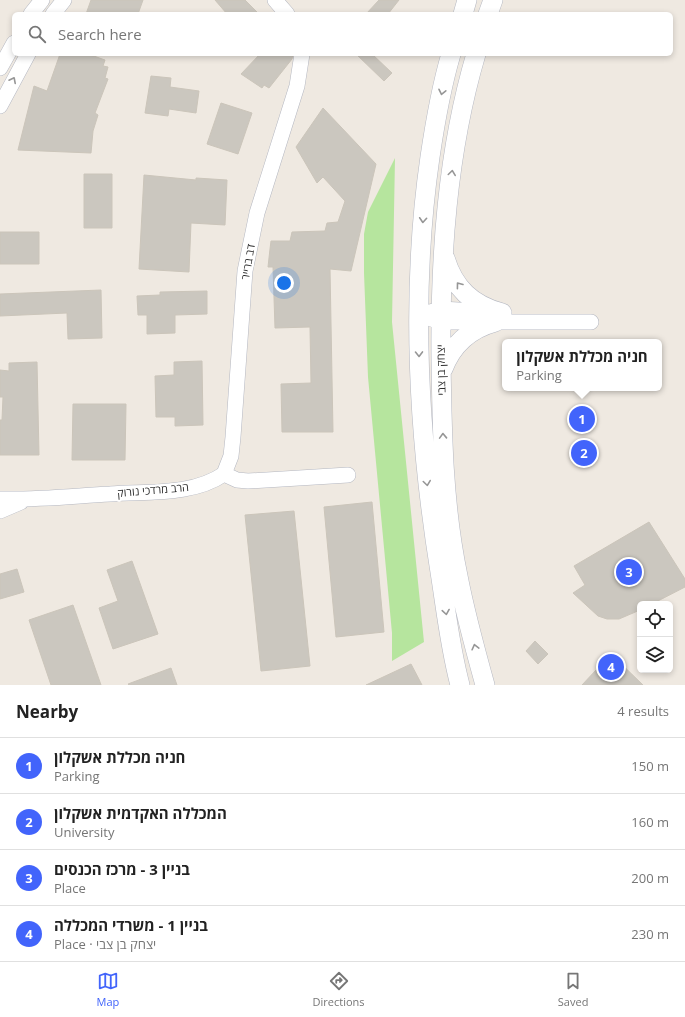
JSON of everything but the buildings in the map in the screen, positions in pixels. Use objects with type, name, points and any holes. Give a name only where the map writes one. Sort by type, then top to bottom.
[{"type":"street","points":[[33,12],[42,0]]},
{"type":"street","points":[[55,12],[64,0]]},
{"type":"street","points":[[275,0],[285,12]]},
{"type":"street","points":[[464,12],[467,0]]},
{"type":"street","points":[[489,12],[493,0]]},
{"type":"street","points":[[0,68],[12,47]]},
{"type":"street","points":[[0,106],[27,56]]},
{"type":"street","name":"דב ברייר","points":[[224,474],[231,456],[233,437],[245,271],[257,213],[297,86],[302,56]]},
{"type":"street","name":"יצחק בן צבי","points":[[451,56],[436,121],[428,169],[420,262],[419,315],[420,372],[426,472],[448,628],[460,685]]},
{"type":"street","name":"יצחק בן צבי","points":[[476,56],[458,128],[449,190],[444,247],[441,315],[441,373],[444,469],[458,575],[486,685]]},
{"type":"street","points":[[444,247],[448,267],[462,289],[476,303],[489,310],[499,318]]},
{"type":"street","points":[[419,315],[584,322]]},
{"type":"street","points":[[441,373],[447,358],[458,342],[478,328],[499,318]]},
{"type":"street","points":[[224,474],[237,480],[248,481],[348,476]]},
{"type":"street","name":"הרב מרדכי נורוק","points":[[0,499],[26,500],[180,490],[214,481],[224,474]]},
{"type":"street","name":"הרב מרדכי נורוק","points":[[0,511],[26,500]]},
{"type":"green space","points":[[395,158],[392,322],[424,642],[392,661],[392,633],[368,377],[364,234],[368,212]]},
{"type":"place","name":"חניה מכללת אשקלון","points":[[582,419]]},
{"type":"place","name":"המכללה האקדמית אשקלון","points":[[584,453]]},
{"type":"place","name":"בניין 3 - מרכז הכנסים","points":[[629,572]]},
{"type":"place","name":"בניין 1 - משרדי המכללה","points":[[611,667]]}]
